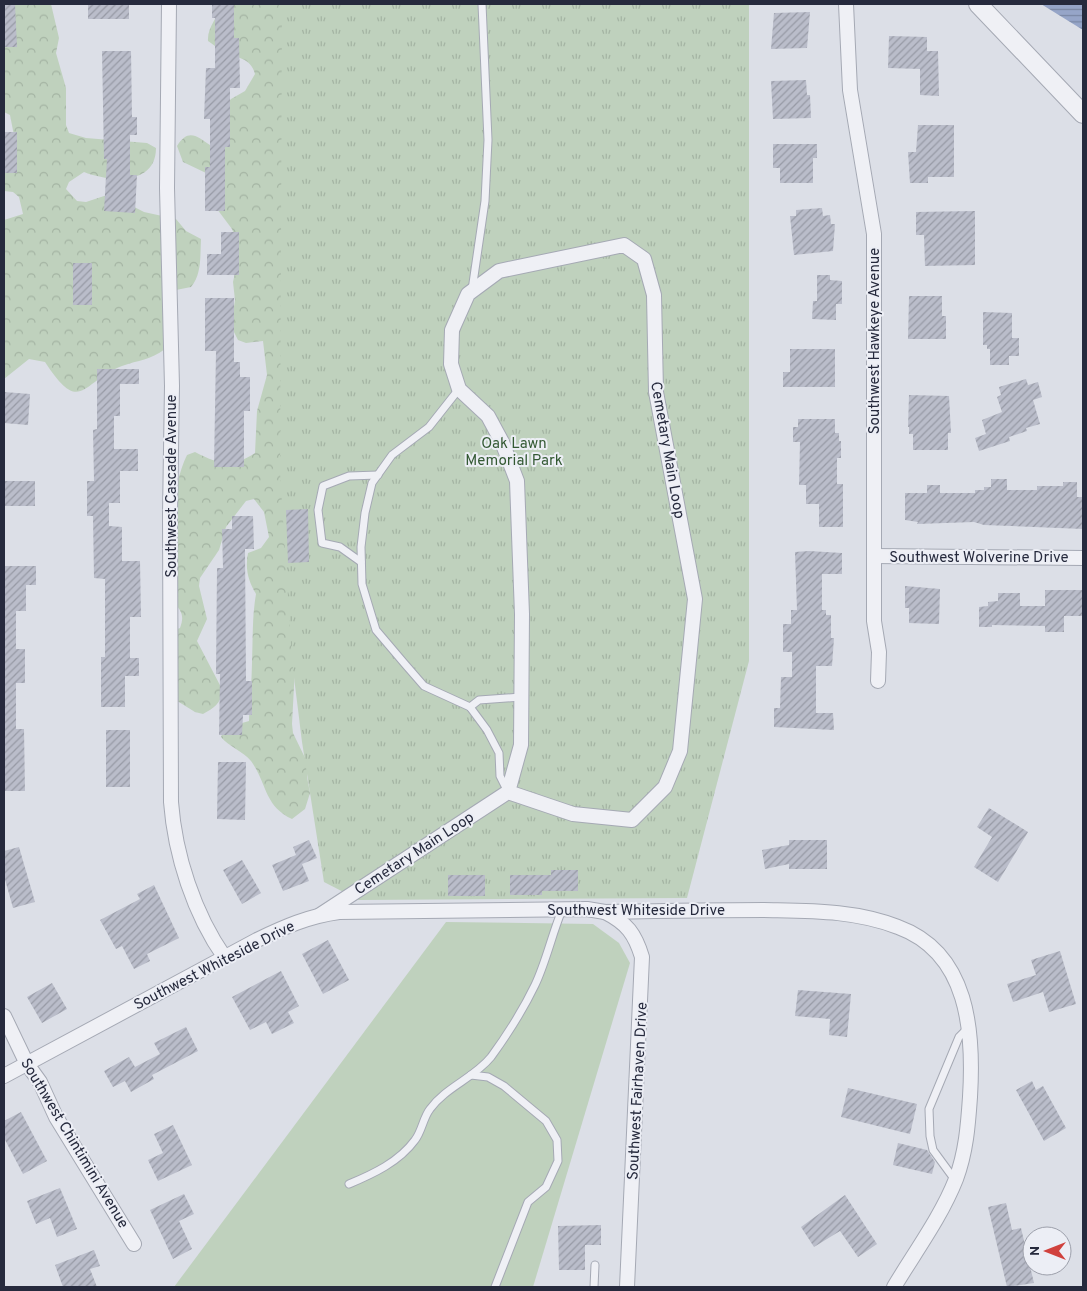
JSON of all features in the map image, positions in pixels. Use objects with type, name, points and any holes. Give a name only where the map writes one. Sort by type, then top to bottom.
[{"type":"street","name":"Southwest Cascade Avenue","points":[[169,4],[168,188],[172,386],[170,515],[171,802],[175,832],[193,895],[209,932],[225,958]]},
{"type":"street","name":"Southwest Hawkeye Avenue","points":[[846,4],[850,90],[874,234],[874,621],[879,652],[878,681]]},
{"type":"street","points":[[978,4],[1083,114]]},
{"type":"street","name":"Cemetary Main Loop","points":[[320,915],[508,792],[521,745],[522,614],[517,481],[502,442],[488,416],[459,389],[451,364],[452,330],[468,294],[499,271],[624,245],[644,259],[654,295],[656,392],[695,599],[680,751],[664,787],[632,820],[572,814],[508,792]]},
{"type":"street","name":"Southwest Wolverine Drive","points":[[874,556],[1083,558]]},
{"type":"street","name":"Southwest Whiteside Drive","points":[[4,1076],[293,923],[320,915],[339,912],[587,909],[605,912],[816,911],[845,914],[898,926],[927,942],[946,962],[962,994],[969,1026],[971,1081],[968,1133],[956,1180],[937,1217],[894,1287]]},
{"type":"street","name":"Southwest Fairhaven Drive","points":[[605,912],[630,928],[637,940],[642,957],[627,1287]]},
{"type":"street","name":"Southwest Chintimini Avenue","points":[[4,1016],[27,1064],[40,1082],[56,1117],[134,1244]]},
{"type":"lane","points":[[472,291],[485,201],[488,140],[482,4]]},
{"type":"lane","points":[[459,389],[429,427],[392,455],[372,482],[365,513],[361,562],[362,584],[376,630],[424,686],[470,707],[487,730],[499,753],[500,776],[508,792]]},
{"type":"lane","points":[[361,562],[340,547],[322,543],[318,510],[323,486],[348,476],[378,475]]},
{"type":"lane","points":[[470,707],[479,700],[521,697]]},
{"type":"lane","points":[[349,1184],[378,1172],[392,1162],[415,1140],[430,1110],[448,1091],[471,1075],[490,1058],[515,1020],[535,984],[562,910]]},
{"type":"lane","points":[[956,1180],[946,1170],[933,1150],[930,1136],[929,1109],[959,1037],[969,1026]]},
{"type":"lane","points":[[471,1075],[488,1077],[504,1086],[546,1121],[557,1140],[558,1161],[546,1186],[528,1202],[495,1287]]},
{"type":"lane","points":[[594,1287],[595,1265]]},
{"type":"green space","points":[[4,4],[51,4],[59,38],[56,53],[66,88],[66,125],[69,133],[86,138],[147,143],[156,148],[154,160],[148,169],[140,175],[118,179],[84,172],[69,182],[66,189],[77,201],[86,202],[104,196],[113,196],[144,212],[176,219],[186,231],[201,239],[200,264],[195,282],[191,287],[176,290],[165,349],[149,358],[122,366],[108,373],[82,391],[74,392],[66,388],[45,362],[29,359],[4,379],[4,220],[23,214],[19,197],[13,192],[4,191],[4,165],[16,157],[16,146],[10,115],[4,112]]},
{"type":"green space","points":[[220,4],[445,4],[297,630],[292,724],[293,733],[307,762],[310,793],[305,809],[292,819],[276,808],[271,801],[251,761],[221,737],[225,728],[249,721],[253,620],[256,594],[248,574],[247,559],[248,553],[261,548],[269,537],[264,512],[254,499],[246,501],[226,527],[219,550],[200,578],[199,586],[207,619],[197,641],[223,691],[222,695],[216,705],[203,714],[195,712],[174,699],[172,631],[180,628],[182,622],[181,613],[174,601],[172,592],[174,507],[178,481],[187,455],[195,452],[225,463],[239,461],[255,453],[257,411],[267,375],[263,341],[246,343],[238,340],[231,326],[235,300],[233,282],[239,254],[232,229],[217,209],[206,173],[183,162],[177,146],[181,140],[189,135],[193,135],[210,145],[225,106],[231,99],[245,91],[255,74],[253,68],[246,61],[222,51],[208,41],[209,31],[218,14]]},
{"type":"green space","name":"Oak Lawn Memorial Park","points":[[282,4],[749,4],[749,661],[687,898],[359,900],[324,882],[302,742],[292,661],[280,472]]},
{"type":"green space","points":[[446,922],[593,924],[619,943],[630,963],[533,1287],[174,1287]]},
{"type":"water","points":[[1041,4],[1083,4],[1083,30]]},
{"type":"building","points":[[4,4],[15,4],[17,47],[4,47]]},
{"type":"building","points":[[88,4],[129,4],[129,19],[88,19]]},
{"type":"building","points":[[212,4],[234,4],[234,38],[239,38],[240,88],[230,88],[230,147],[225,147],[225,211],[205,211],[205,167],[210,167],[210,119],[204,119],[206,68],[215,68],[215,18],[212,18]]},
{"type":"building","points":[[810,12],[807,48],[771,49],[774,13]]},
{"type":"building","points":[[889,36],[927,37],[927,51],[938,51],[939,96],[920,95],[920,69],[888,68]]},
{"type":"building","points":[[102,51],[131,51],[132,117],[137,117],[137,135],[130,135],[130,175],[137,175],[135,213],[104,211],[107,159],[104,159]]},
{"type":"building","points":[[806,80],[807,95],[810,95],[811,118],[773,119],[771,81]]},
{"type":"building","points":[[918,125],[954,125],[954,177],[928,177],[928,183],[910,183],[908,152],[916,152]]},
{"type":"building","points":[[4,132],[17,132],[17,173],[4,173]]},
{"type":"building","points":[[773,144],[817,144],[817,158],[813,158],[813,183],[780,183],[780,168],[773,168]]},
{"type":"building","points":[[822,208],[823,216],[830,215],[831,224],[835,224],[833,251],[794,255],[790,216],[796,216],[796,210]]},
{"type":"building","points":[[975,211],[975,265],[925,266],[924,235],[916,235],[916,212]]},
{"type":"building","points":[[221,232],[239,232],[239,275],[207,275],[207,254],[221,254]]},
{"type":"building","points":[[73,263],[92,263],[92,305],[73,305]]},
{"type":"building","points":[[817,275],[830,275],[830,280],[842,281],[842,304],[836,304],[836,320],[812,319],[813,301],[817,301]]},
{"type":"building","points":[[909,296],[942,296],[942,316],[946,316],[946,339],[908,339]]},
{"type":"building","points":[[205,298],[234,298],[234,362],[240,362],[240,377],[250,377],[250,411],[244,411],[244,467],[214,467],[216,351],[205,351]]},
{"type":"building","points":[[983,312],[1012,313],[1012,338],[1019,338],[1019,356],[1009,356],[1009,365],[990,365],[990,349],[987,349],[987,345],[983,345]]},
{"type":"building","points":[[790,349],[835,349],[835,387],[783,387],[783,372],[790,372]]},
{"type":"building","points":[[97,369],[139,369],[139,384],[120,384],[120,416],[114,416],[114,449],[138,449],[138,471],[120,471],[120,503],[109,503],[109,526],[122,527],[122,561],[140,561],[141,617],[130,617],[130,658],[139,658],[139,676],[125,676],[125,707],[101,707],[101,657],[105,657],[105,579],[94,578],[93,516],[87,516],[87,481],[94,481],[93,430],[97,429]]},
{"type":"building","points":[[1026,379],[1028,385],[1038,382],[1042,397],[1033,400],[1040,424],[1026,428],[1027,431],[1009,437],[1010,441],[979,451],[975,438],[986,434],[982,420],[1002,412],[997,397],[1001,395],[999,387]]},
{"type":"building","points":[[4,392],[30,394],[28,425],[4,423]]},
{"type":"building","points":[[909,395],[949,396],[951,433],[948,433],[948,450],[913,450],[913,434],[909,434],[908,427]]},
{"type":"building","points":[[798,419],[835,419],[835,433],[839,433],[839,441],[841,441],[841,458],[837,458],[837,484],[843,484],[843,527],[819,527],[819,504],[806,504],[806,485],[799,485],[800,442],[793,442],[793,427],[798,427]]},
{"type":"building","points":[[991,479],[1007,479],[1007,490],[1037,490],[1037,486],[1063,486],[1063,482],[1077,482],[1077,497],[1083,497],[1083,529],[984,525],[974,522],[917,524],[918,522],[905,520],[905,493],[927,493],[927,485],[940,485],[940,493],[975,493],[975,490],[984,490],[984,487],[991,487]]},
{"type":"building","points":[[4,481],[35,481],[35,506],[4,506]]},
{"type":"building","points":[[308,509],[309,562],[288,563],[286,510]]},
{"type":"building","points":[[232,516],[253,516],[254,549],[245,549],[246,681],[252,681],[252,715],[243,715],[242,735],[219,735],[220,674],[216,674],[217,568],[223,568],[222,529],[232,529]]},
{"type":"building","points":[[795,552],[842,553],[842,574],[822,574],[822,610],[826,610],[826,615],[831,615],[831,638],[834,638],[832,666],[816,666],[816,713],[833,713],[834,730],[774,727],[774,708],[780,708],[781,677],[792,677],[792,652],[783,652],[783,624],[791,624],[791,610],[797,610]]},
{"type":"building","points":[[4,566],[36,566],[36,585],[26,585],[26,611],[16,611],[16,649],[25,649],[25,683],[16,683],[16,729],[24,729],[25,791],[4,791]]},
{"type":"building","points":[[905,586],[940,589],[939,624],[909,623],[909,608],[905,608]]},
{"type":"building","points":[[1045,590],[1083,590],[1083,616],[1064,616],[1064,632],[1045,632],[1045,626],[992,625],[992,627],[979,627],[979,607],[988,606],[988,602],[998,601],[998,593],[1020,593],[1020,606],[1045,606]]},
{"type":"building","points":[[106,730],[130,730],[130,787],[106,787]]},
{"type":"building","points":[[218,762],[246,762],[245,820],[217,819]]},
{"type":"building","points":[[989,808],[1028,832],[998,882],[974,867],[992,837],[977,827]]},
{"type":"building","points":[[309,840],[317,858],[302,864],[309,881],[283,891],[272,865],[296,855],[293,847]]},
{"type":"building","points":[[789,840],[827,840],[827,869],[789,869],[789,864],[765,869],[762,850],[789,845]]},
{"type":"building","points":[[19,847],[35,902],[13,908],[4,876],[4,851]]},
{"type":"building","points":[[242,860],[261,893],[242,904],[223,870]]},
{"type":"building","points":[[551,870],[578,870],[578,891],[542,891],[542,895],[510,895],[510,875],[551,875]]},
{"type":"building","points":[[448,875],[485,875],[485,896],[448,896]]},
{"type":"building","points":[[154,885],[179,938],[147,954],[150,961],[134,969],[122,946],[116,949],[100,920],[140,899],[137,894]]},
{"type":"building","points":[[328,940],[349,980],[323,994],[302,954]]},
{"type":"building","points":[[1060,951],[1076,1004],[1049,1012],[1043,992],[1013,1002],[1007,984],[1036,975],[1031,960]]},
{"type":"building","points":[[281,971],[299,1006],[288,1012],[294,1023],[272,1034],[266,1022],[250,1030],[232,997]]},
{"type":"building","points":[[52,983],[67,1009],[42,1023],[27,997]]},
{"type":"building","points":[[798,990],[851,994],[847,1037],[829,1035],[830,1019],[795,1016]]},
{"type":"building","points":[[186,1027],[198,1051],[152,1075],[154,1079],[131,1092],[125,1081],[113,1087],[104,1071],[129,1057],[135,1067],[160,1054],[154,1043]]},
{"type":"building","points":[[1032,1081],[1036,1090],[1043,1086],[1066,1128],[1044,1141],[1016,1090]]},
{"type":"building","points":[[848,1088],[917,1104],[910,1134],[841,1117]]},
{"type":"building","points":[[21,1112],[47,1161],[23,1174],[4,1138],[4,1121]]},
{"type":"building","points":[[173,1125],[192,1165],[158,1181],[148,1160],[163,1153],[154,1134]]},
{"type":"building","points":[[898,1143],[927,1150],[935,1162],[932,1174],[893,1165]]},
{"type":"building","points":[[60,1188],[77,1229],[57,1237],[50,1218],[36,1224],[27,1201]]},
{"type":"building","points":[[184,1194],[194,1214],[179,1221],[192,1249],[173,1259],[150,1210]]},
{"type":"building","points":[[845,1195],[877,1244],[858,1257],[840,1231],[814,1247],[801,1227]]},
{"type":"building","points":[[1006,1203],[1012,1230],[1021,1228],[1022,1232],[1022,1276],[1032,1276],[1034,1283],[1007,1287],[988,1207]]},
{"type":"building","points":[[601,1225],[601,1245],[585,1245],[585,1270],[559,1270],[558,1226]]},
{"type":"building","points":[[94,1250],[100,1266],[90,1269],[97,1287],[63,1287],[55,1265]]}]
